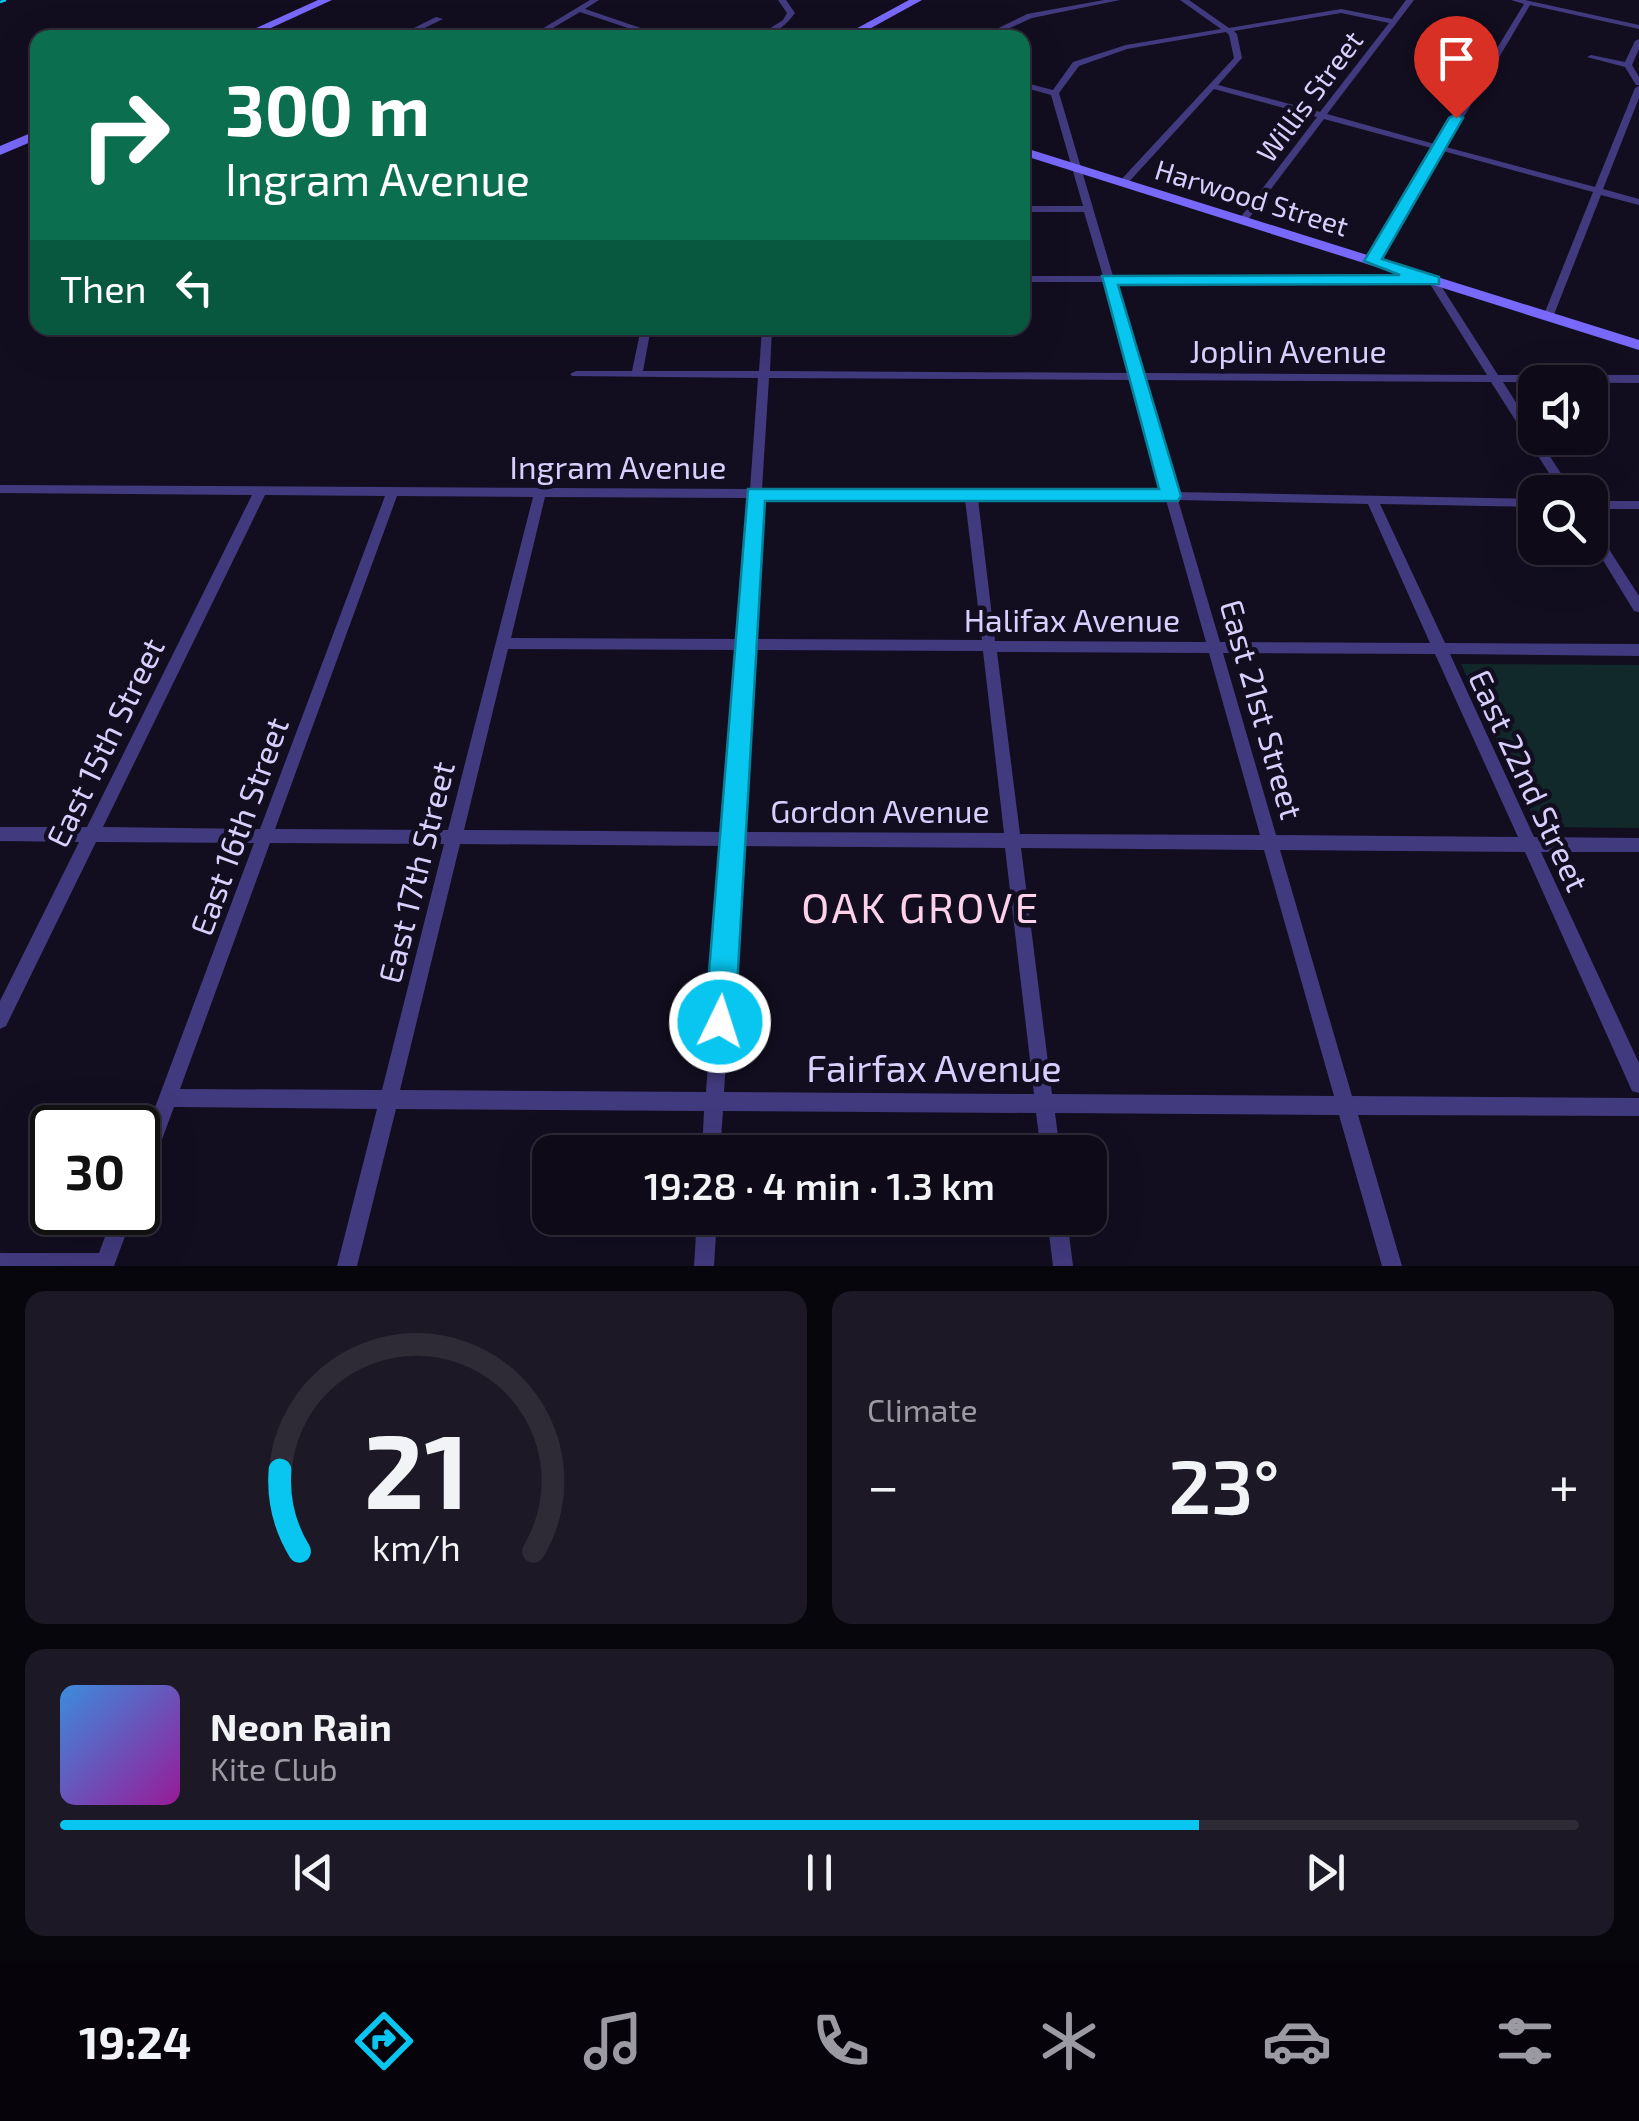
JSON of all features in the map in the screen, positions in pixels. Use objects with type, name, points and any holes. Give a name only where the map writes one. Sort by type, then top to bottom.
[{"type":"street","points":[[258,30],[327,0]]},
{"type":"street","points":[[277,30],[346,0]]},
{"type":"street","points":[[545,30],[594,0]]},
{"type":"street","points":[[771,30],[786,21],[790,13],[782,0]]},
{"type":"street","points":[[859,30],[917,0]]},
{"type":"street","points":[[999,30],[1030,16],[1116,0]]},
{"type":"street","points":[[1122,183],[1238,58],[1236,39],[1228,30],[1184,0]]},
{"type":"street","name":"Willis Street","points":[[1243,220],[1410,0]]},
{"type":"street","points":[[1515,0],[1639,27]]},
{"type":"street","points":[[1372,261],[1528,3]]},
{"type":"street","points":[[582,10],[643,30]]},
{"type":"street","points":[[1030,86],[1055,94],[1071,68],[1086,59],[1228,30],[1341,11],[1394,22]]},
{"type":"street","points":[[414,30],[439,18]]},
{"type":"street","points":[[1628,65],[1639,41]]},
{"type":"street","points":[[1590,57],[1628,65]]},
{"type":"street","points":[[1548,316],[1639,86],[1628,65]]},
{"type":"street","points":[[1214,86],[1639,202]]},
{"type":"street","name":"East 21st Street","points":[[1055,94],[1392,1266]]},
{"type":"street","points":[[0,141],[30,128]]},
{"type":"street","points":[[0,151],[30,138]]},
{"type":"street","name":"Harwood Street","points":[[1030,154],[1639,345]]},
{"type":"street","points":[[1030,209],[1088,209]]},
{"type":"street","points":[[1030,279],[1433,280],[1556,475]]},
{"type":"street","points":[[636,375],[645,335]]},
{"type":"street","points":[[712,1135],[766,335]]},
{"type":"street","name":"Joplin Avenue","points":[[576,374],[1639,380]]},
{"type":"street","name":"Ingram Avenue","points":[[0,489],[1171,496],[1518,504]]},
{"type":"street","name":"East 15th Street","points":[[0,1020],[261,490]]},
{"type":"street","name":"East 16th Street","points":[[160,1119],[392,493]]},
{"type":"street","name":"East 17th Street","points":[[347,1266],[540,493]]},
{"type":"street","points":[[971,495],[1048,1135]]},
{"type":"street","name":"East 22nd Street","points":[[1372,500],[1639,1084]]},
{"type":"street","points":[[1608,505],[1639,506]]},
{"type":"street","points":[[1608,558],[1639,607]]},
{"type":"street","name":"Halifax Avenue","points":[[504,643],[1639,650]]},
{"type":"street","name":"Gordon Avenue","points":[[0,834],[1639,845]]},
{"type":"street","name":"Fairfax Avenue","points":[[168,1098],[1639,1107]]},
{"type":"street","points":[[0,1263],[104,1264],[115,1235]]},
{"type":"street","points":[[704,1266],[706,1235]]},
{"type":"street","points":[[1059,1235],[1063,1266]]},
{"type":"green space","points":[[1461,664],[1639,665],[1639,828],[1538,827]]},
{"type":"railway","points":[[0,2],[6,0]]},
{"type":"district","name":"OAK GROVE","points":[[921,906]]},
{"type":"route","points":[[720,1022],[756,494],[1171,496],[1108,280],[1433,280],[1372,261],[1456,118]]}]
